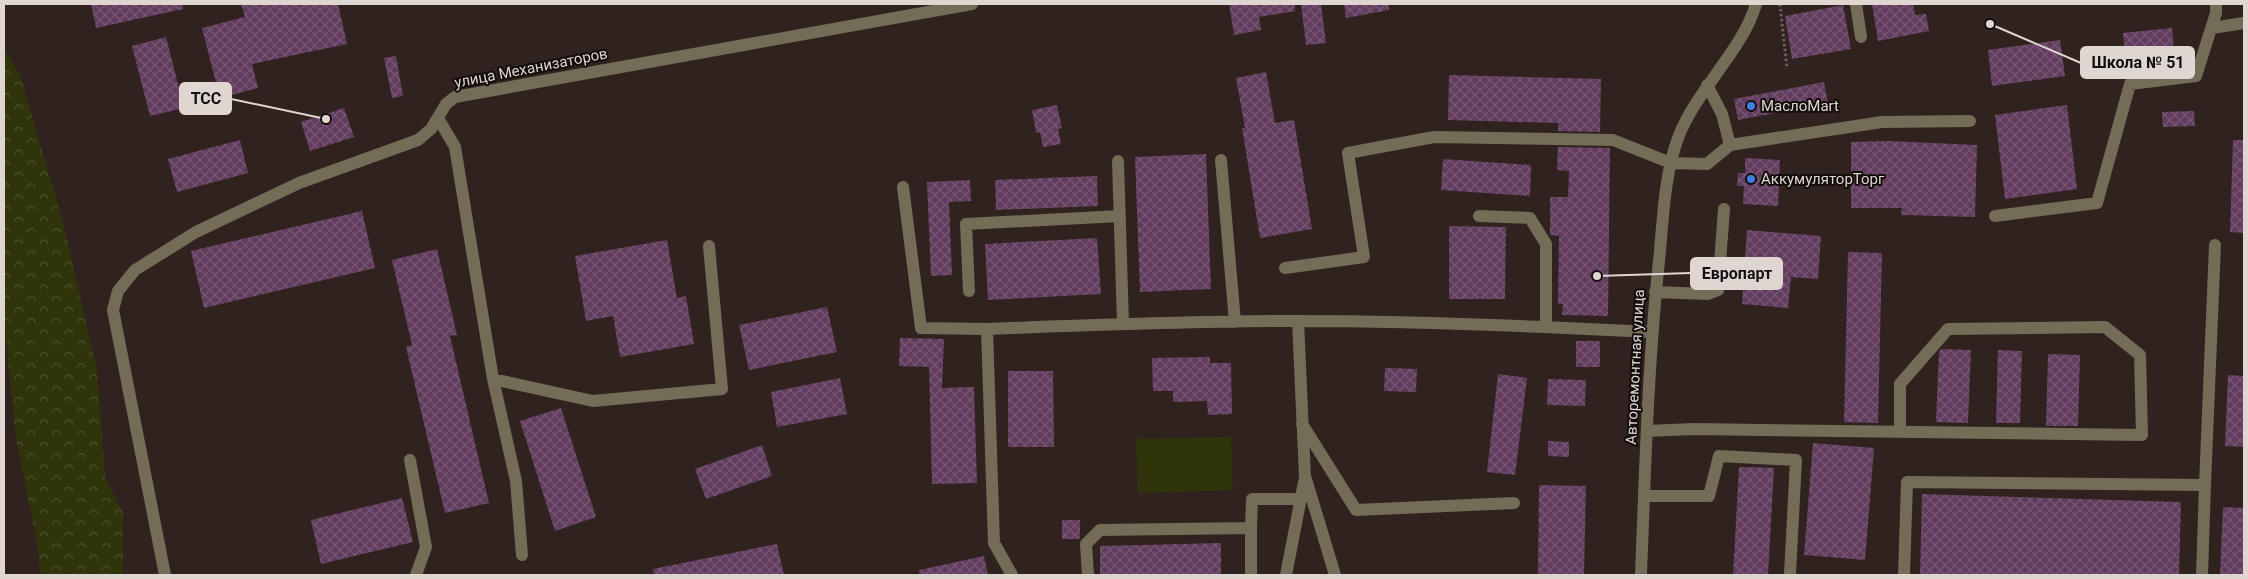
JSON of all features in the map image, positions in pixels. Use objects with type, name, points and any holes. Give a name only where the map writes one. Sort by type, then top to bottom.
[{"type":"street","name":"улица Механизаторов","points":[[164,575],[113,310],[118,291],[135,270],[196,232],[299,183],[418,140],[431,129],[446,104],[455,97],[972,4]]},
{"type":"street","name":"Авторемонтная улица","points":[[1641,575],[1647,431],[1656,292],[1666,195],[1672,163],[1678,138],[1707,84],[1745,30],[1756,4]]},
{"type":"street","points":[[1856,4],[1861,37]]},
{"type":"street","points":[[1995,216],[2097,203],[2130,84],[2196,76],[2212,28],[2216,4]]},
{"type":"street","points":[[2212,28],[2244,23]]},
{"type":"street","points":[[1707,84],[1722,114],[1730,145]]},
{"type":"street","points":[[438,118],[455,148],[493,379],[516,480],[522,554]]},
{"type":"street","points":[[1284,268],[1364,257],[1348,153],[1434,137],[1613,140],[1672,163],[1707,164],[1730,145],[1882,122],[1970,121]]},
{"type":"street","points":[[1221,160],[1235,322]]},
{"type":"street","points":[[1118,161],[1123,324]]},
{"type":"street","points":[[903,187],[921,328],[987,329],[1123,324],[1298,321],[1546,327],[1653,332]]},
{"type":"street","points":[[1656,292],[1708,294],[1718,290],[1724,209]]},
{"type":"street","points":[[969,291],[966,224],[1120,216]]},
{"type":"street","points":[[1479,216],[1530,218],[1546,244],[1546,327]]},
{"type":"street","points":[[2202,575],[2215,245]]},
{"type":"street","points":[[493,379],[593,401],[722,389],[709,246]]},
{"type":"street","points":[[1286,575],[1305,477],[1298,321]]},
{"type":"street","points":[[1647,431],[2142,435],[2140,355],[2105,327],[1948,329],[1900,384],[1900,432]]},
{"type":"street","points":[[987,329],[994,543],[1012,575]]},
{"type":"street","points":[[1302,424],[1356,510],[1514,503]]},
{"type":"street","points":[[1644,496],[1709,496],[1719,456],[1796,460],[1790,574]]},
{"type":"street","points":[[410,460],[426,547],[416,575]]},
{"type":"street","points":[[1305,477],[1335,575]]},
{"type":"street","points":[[1904,575],[1907,482],[2205,485]]},
{"type":"street","points":[[1251,575],[1252,499],[1301,499]]},
{"type":"street","points":[[1088,575],[1086,544],[1100,530],[1251,528]]},
{"type":"path","points":[[1780,4],[1787,69]]},
{"type":"green space","points":[[4,49],[20,75],[63,222],[97,370],[105,476],[123,513],[123,575],[40,575],[38,548],[15,432],[4,317]]},
{"type":"green space","points":[[1231,437],[1233,490],[1138,493],[1136,439]]},
{"type":"building","points":[[91,4],[182,4],[183,9],[96,28]]},
{"type":"building","points":[[241,4],[338,4],[347,44],[252,64],[258,88],[220,98],[202,28],[245,17]]},
{"type":"building","points":[[1229,4],[1295,4],[1295,11],[1259,17],[1261,30],[1234,35]]},
{"type":"building","points":[[1301,4],[1321,4],[1326,43],[1306,45]]},
{"type":"building","points":[[1344,4],[1389,4],[1389,10],[1346,18]]},
{"type":"building","points":[[1872,4],[1913,4],[1915,15],[1926,14],[1929,31],[1878,41]]},
{"type":"building","points":[[1843,5],[1851,49],[1792,59],[1785,16]]},
{"type":"building","points":[[2172,28],[2175,64],[2127,69],[2123,33]]},
{"type":"building","points":[[166,37],[184,108],[150,116],[132,46]]},
{"type":"building","points":[[2060,40],[2065,76],[1992,86],[1988,50]]},
{"type":"building","points":[[396,56],[403,96],[392,98],[384,58]]},
{"type":"building","points":[[1266,72],[1275,123],[1294,120],[1312,229],[1260,238],[1236,78]]},
{"type":"building","points":[[1449,75],[1601,79],[1600,132],[1558,131],[1558,123],[1448,120]]},
{"type":"building","points":[[1824,82],[1828,103],[1738,120],[1734,99]]},
{"type":"building","points":[[1057,105],[1062,128],[1058,129],[1061,144],[1043,147],[1040,132],[1036,133],[1032,110]]},
{"type":"building","points":[[2067,105],[2077,189],[2005,199],[1995,115]]},
{"type":"building","points":[[344,108],[354,137],[310,151],[301,122]]},
{"type":"building","points":[[2194,111],[2195,126],[2163,127],[2162,112]]},
{"type":"building","points":[[240,140],[248,173],[177,192],[168,159]]},
{"type":"building","points":[[2233,140],[2244,140],[2244,233],[2230,232]]},
{"type":"building","points":[[1888,141],[1977,145],[1975,217],[1901,215],[1902,208],[1851,208],[1851,142]]},
{"type":"building","points":[[1558,147],[1610,148],[1608,316],[1562,315],[1563,304],[1558,304],[1559,236],[1550,235],[1550,197],[1568,197],[1569,171],[1557,170]]},
{"type":"building","points":[[1206,154],[1211,289],[1140,292],[1135,157]]},
{"type":"building","points":[[1745,158],[1780,160],[1778,206],[1743,204],[1744,186],[1737,186],[1738,173],[1745,173]]},
{"type":"building","points":[[1443,159],[1531,165],[1530,196],[1441,190]]},
{"type":"building","points":[[1097,176],[1098,206],[996,210],[995,180]]},
{"type":"building","points":[[970,180],[971,201],[949,202],[952,275],[931,276],[927,182]]},
{"type":"building","points":[[362,211],[375,268],[204,308],[191,251]]},
{"type":"building","points":[[1449,226],[1506,227],[1505,299],[1449,299]]},
{"type":"building","points":[[1747,230],[1821,236],[1818,279],[1791,277],[1788,308],[1742,304]]},
{"type":"building","points":[[1097,238],[1101,294],[988,300],[985,244]]},
{"type":"building","points":[[667,240],[677,298],[686,296],[694,344],[620,357],[613,316],[586,321],[575,256]]},
{"type":"building","points":[[437,249],[457,335],[450,336],[489,503],[445,513],[406,347],[412,345],[392,260]]},
{"type":"building","points":[[1848,252],[1882,253],[1878,423],[1844,422]]},
{"type":"building","points":[[827,307],[837,352],[749,370],[739,325]]},
{"type":"building","points":[[900,338],[944,339],[942,388],[974,387],[977,483],[932,484],[929,367],[899,366]]},
{"type":"building","points":[[1576,341],[1600,341],[1600,367],[1576,367]]},
{"type":"building","points":[[1941,349],[1971,350],[1968,423],[1936,422],[1939,352]]},
{"type":"building","points":[[1998,350],[2022,351],[2020,423],[1996,423]]},
{"type":"building","points":[[2048,354],[2080,355],[2078,426],[2046,426]]},
{"type":"building","points":[[1210,357],[1210,363],[1231,363],[1232,414],[1208,415],[1207,401],[1173,402],[1173,391],[1153,391],[1152,358]]},
{"type":"building","points":[[1385,368],[1417,369],[1416,392],[1384,391]]},
{"type":"building","points":[[1008,371],[1053,371],[1054,447],[1008,447]]},
{"type":"building","points":[[1498,374],[1527,378],[1515,475],[1487,472]]},
{"type":"building","points":[[2228,375],[2244,376],[2244,447],[2225,446]]},
{"type":"building","points":[[840,378],[847,414],[777,427],[771,392]]},
{"type":"building","points":[[1548,379],[1586,380],[1585,406],[1547,405]]},
{"type":"building","points":[[561,408],[596,517],[555,531],[520,421]]},
{"type":"building","points":[[1548,441],[1569,442],[1569,457],[1548,456]]},
{"type":"building","points":[[1813,443],[1874,448],[1865,560],[1804,555]]},
{"type":"building","points":[[762,445],[772,476],[706,499],[695,469]]},
{"type":"building","points":[[1739,467],[1774,468],[1768,575],[1733,575]]},
{"type":"building","points":[[1539,485],[1586,486],[1584,575],[1538,575]]},
{"type":"building","points":[[1922,494],[2181,502],[2179,575],[1920,575]]},
{"type":"building","points":[[402,498],[413,542],[321,564],[311,520]]},
{"type":"building","points":[[2223,507],[2244,508],[2244,575],[2220,575]]},
{"type":"building","points":[[1062,520],[1080,520],[1080,539],[1062,539]]},
{"type":"building","points":[[1221,543],[1221,575],[1100,575],[1100,546]]},
{"type":"building","points":[[777,544],[784,575],[654,575],[653,569]]},
{"type":"building","points":[[984,556],[988,575],[920,575],[919,570]]},
{"type":"place","name":"Школа № 51","points":[[1990,24]]},
{"type":"place","name":"МаслоMart","points":[[1751,106]]},
{"type":"place","name":"ТСС","points":[[326,119]]},
{"type":"place","name":"АккумуляторТорг","points":[[1751,179]]},
{"type":"place","name":"Европарт","points":[[1597,276]]}]
